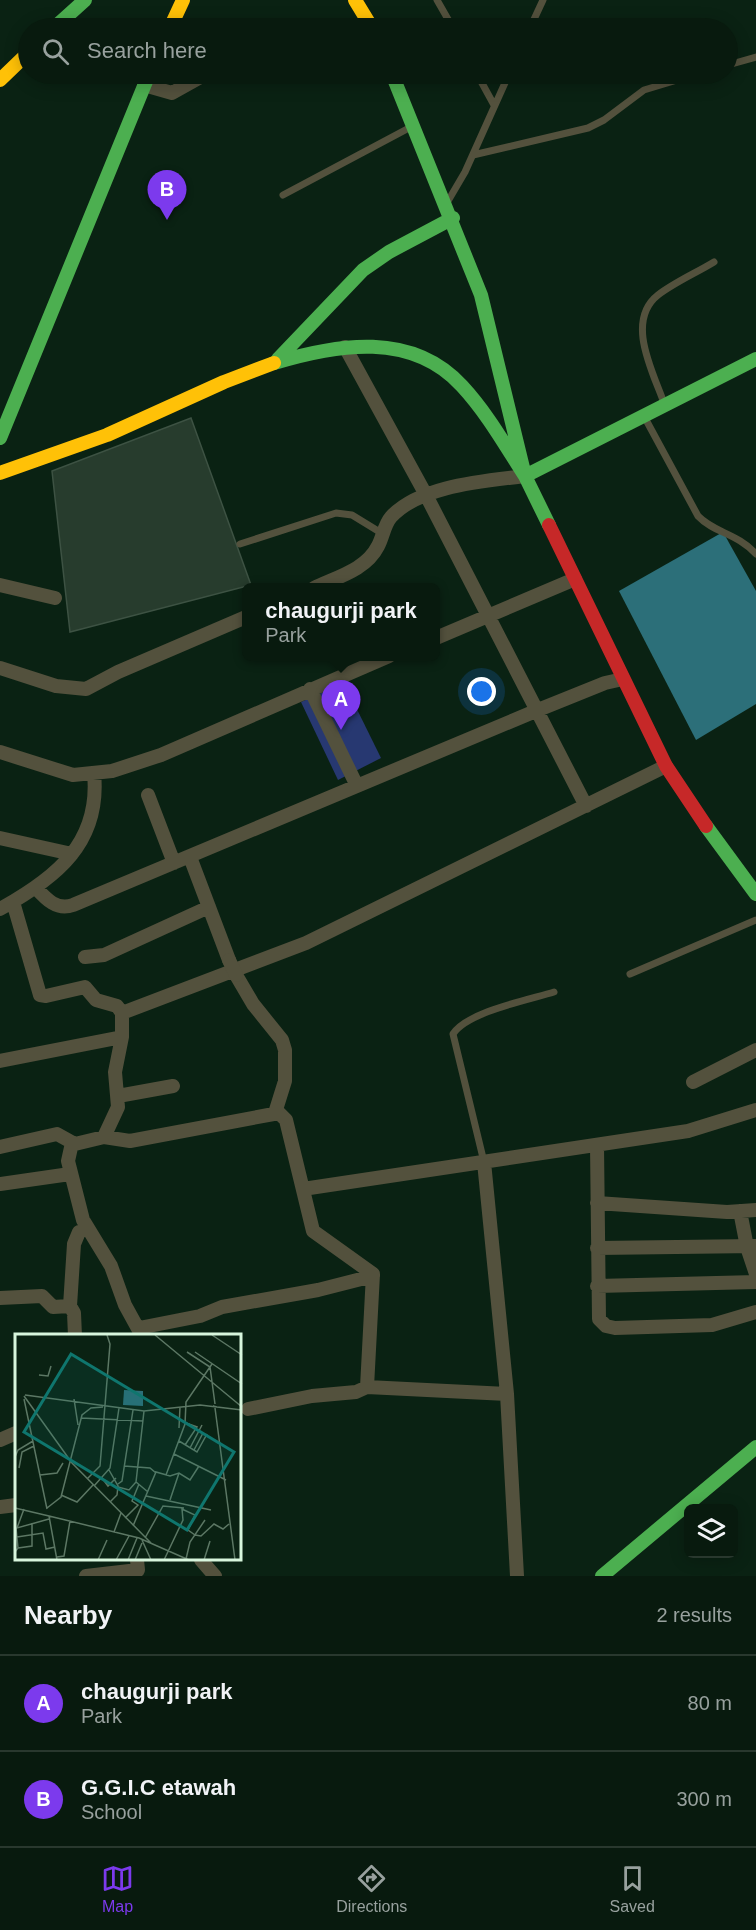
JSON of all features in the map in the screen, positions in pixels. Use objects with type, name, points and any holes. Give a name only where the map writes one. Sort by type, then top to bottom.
[{"type":"street","points":[[65,18],[85,0]]},
{"type":"street","points":[[175,18],[183,0]]},
{"type":"street","points":[[355,0],[366,18]]},
{"type":"street","points":[[0,80],[18,63]]},
{"type":"street","points":[[0,438],[144,84]]},
{"type":"street","points":[[155,84],[172,93],[188,84]]},
{"type":"street","points":[[396,84],[453,218],[482,295],[525,476]]},
{"type":"street","points":[[278,359],[363,270],[389,252],[453,218]]},
{"type":"street","points":[[0,473],[105,435],[278,359],[374,344],[402,348],[432,361],[453,376],[473,398],[525,476],[666,766],[721,850],[756,894]]},
{"type":"street","points":[[345,347],[426,495],[586,806]]},
{"type":"street","points":[[324,583],[365,563],[378,547],[392,516],[426,495],[456,486],[525,476],[756,358]]},
{"type":"street","points":[[440,636],[575,579]]},
{"type":"street","points":[[0,585],[55,598]]},
{"type":"street","points":[[0,668],[56,686],[86,689],[117,672],[242,619]]},
{"type":"street","points":[[1,757],[73,775],[112,771],[161,755],[379,661]]},
{"type":"street","points":[[36,888],[49,901],[68,907],[538,710],[606,683],[623,679]]},
{"type":"street","points":[[310,689],[357,786]]},
{"type":"street","points":[[122,1012],[306,943],[666,766]]},
{"type":"street","points":[[0,909],[36,888],[66,864],[90,820],[97,799],[94,772]]},
{"type":"street","points":[[148,795],[174,863]]},
{"type":"street","points":[[0,838],[72,854]]},
{"type":"street","points":[[190,857],[236,975],[253,1004],[282,1041],[285,1050],[285,1081],[275,1113]]},
{"type":"street","points":[[13,902],[40,994],[46,996],[85,987],[96,1000],[117,1006],[122,1012],[122,1037],[115,1072],[117,1111],[104,1137]]},
{"type":"street","points":[[85,957],[93,958],[113,951],[209,906]]},
{"type":"street","points":[[0,1061],[122,1037]]},
{"type":"street","points":[[693,1082],[756,1050]]},
{"type":"street","points":[[118,1096],[173,1086]]},
{"type":"street","points":[[0,1147],[57,1134],[69,1142],[104,1137],[130,1141],[275,1113],[286,1120],[313,1231],[373,1274],[367,1387]]},
{"type":"street","points":[[303,1190],[688,1131],[755,1113]]},
{"type":"street","points":[[69,1142],[70,1174],[86,1228],[111,1266],[125,1305],[141,1332],[200,1316],[222,1307],[318,1290],[373,1276]]},
{"type":"street","points":[[597,1145],[599,1319],[606,1326],[712,1325],[756,1312]]},
{"type":"street","points":[[484,1162],[507,1394],[516,1576]]},
{"type":"street","points":[[0,1184],[70,1174]]},
{"type":"street","points":[[597,1203],[740,1211],[756,1209]]},
{"type":"street","points":[[740,1211],[751,1247],[756,1274]]},
{"type":"street","points":[[75,1334],[74,1313],[70,1306],[74,1244],[80,1232]]},
{"type":"street","points":[[597,1248],[751,1247]]},
{"type":"street","points":[[597,1286],[756,1282]]},
{"type":"street","points":[[0,1298],[38,1296],[53,1306],[70,1306]]},
{"type":"street","points":[[248,1409],[312,1396],[356,1392],[367,1387],[507,1394]]},
{"type":"street","points":[[0,1440],[15,1432]]},
{"type":"street","points":[[602,1576],[756,1447]]},
{"type":"street","points":[[0,1507],[15,1505]]},
{"type":"street","points":[[86,1576],[138,1570],[137,1561]]},
{"type":"street","points":[[202,1561],[214,1576]]},
{"type":"lane","points":[[437,0],[447,18]]},
{"type":"lane","points":[[535,18],[543,0]]},
{"type":"lane","points":[[738,62],[756,57]]},
{"type":"lane","points":[[482,84],[494,105]]},
{"type":"lane","points":[[446,203],[473,154],[504,84]]},
{"type":"lane","points":[[473,154],[588,128],[604,120],[644,90],[664,84]]},
{"type":"lane","points":[[283,195],[414,125]]},
{"type":"lane","points":[[665,405],[642,339],[642,323],[647,308],[657,296],[714,262]]},
{"type":"lane","points":[[644,415],[698,516],[705,523],[739,538],[756,554]]},
{"type":"lane","points":[[240,544],[336,513],[352,515],[383,534]]},
{"type":"lane","points":[[630,974],[756,920]]},
{"type":"lane","points":[[484,1162],[453,1034],[459,1025],[472,1019],[554,992]]},
{"type":"shaded area","points":[[723,532],[756,591],[756,704],[696,740],[619,591]]},
{"type":"shaded area","points":[[344,683],[381,758],[338,780],[301,702]]},
{"type":"building","points":[[191,418],[250,583],[242,583],[242,587],[70,632],[52,471]]},
{"type":"traffic: fast","points":[[65,18],[85,0]]},
{"type":"traffic: fast","points":[[0,438],[145,84]]},
{"type":"traffic: fast","points":[[396,84],[481,295],[525,476],[549,525]]},
{"type":"traffic: fast","points":[[278,359],[363,270],[389,252],[453,218]]},
{"type":"traffic: fast","points":[[274,363],[348,347],[397,350],[420,357],[442,368],[471,396],[525,476],[756,359]]},
{"type":"traffic: fast","points":[[706,826],[756,894]]},
{"type":"traffic: fast","points":[[602,1576],[756,1447]]},
{"type":"traffic: slow","points":[[175,18],[183,0]]},
{"type":"traffic: slow","points":[[355,0],[366,18]]},
{"type":"traffic: slow","points":[[0,80],[18,63]]},
{"type":"traffic: slow","points":[[0,473],[107,435],[224,382],[274,363]]},
{"type":"traffic: jam","points":[[549,525],[666,766],[706,826]]},
{"type":"place","name":"G.G.I.C etawah","points":[[167,220]]},
{"type":"place","name":"chaugurji park","points":[[341,730]]}]
